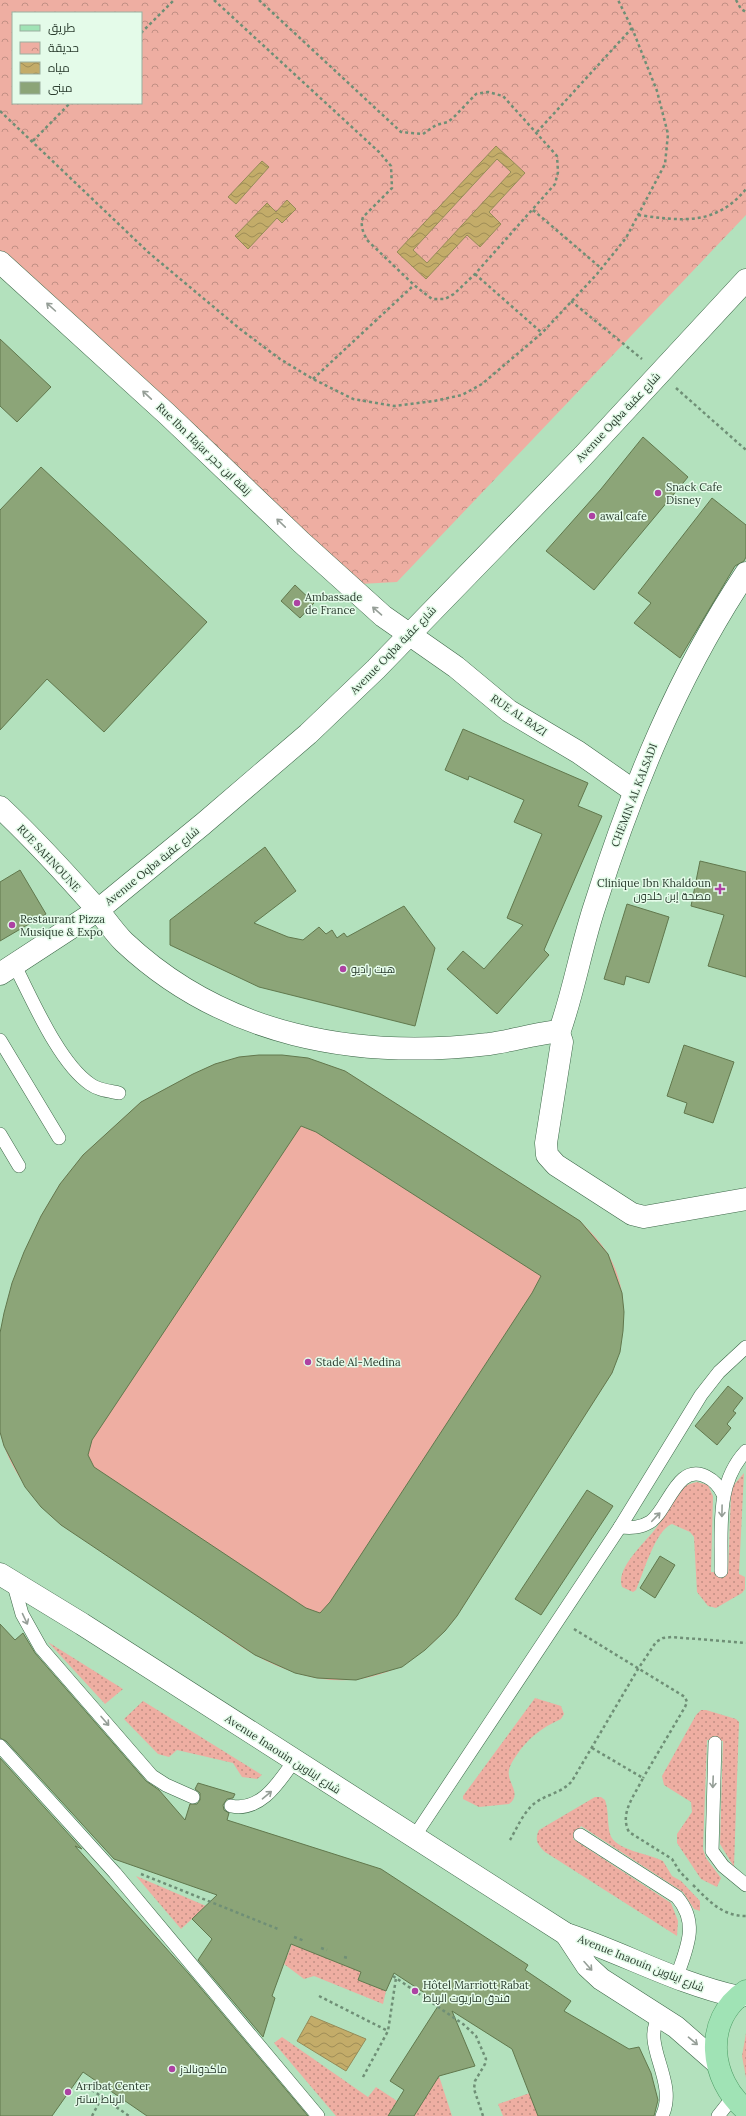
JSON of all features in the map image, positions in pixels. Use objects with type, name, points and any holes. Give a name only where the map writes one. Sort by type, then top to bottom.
[{"type":"main road","points":[[738,2106],[720,2076],[716,2062],[718,2030],[724,2016],[742,1994]]},
{"type":"street","name":"Rue Ibn Hajar زنقة ابن حجر","points":[[0,262],[156,403],[369,605],[408,635]]},
{"type":"street","name":"Avenue Oqba شارع عقبة","points":[[7,970],[98,910],[203,824],[308,734],[376,669],[583,456],[746,280]]},
{"type":"street","name":"CHEMIN AL KALSADI","points":[[559,1033],[571,996],[594,907],[634,791],[663,722],[689,668],[746,573]]},
{"type":"street","name":"RUE AL BAZI","points":[[408,635],[456,668],[509,711],[578,752],[634,791]]},
{"type":"street","name":"RUE SAHNOUNE","points":[[0,807],[98,910],[122,940],[166,977],[210,1004],[263,1026],[321,1041],[363,1046],[405,1048],[434,1048],[489,1044],[548,1033],[559,1033]]},
{"type":"street","points":[[559,1033],[562,1042],[546,1143],[547,1154],[556,1165],[632,1214],[644,1217],[746,1199]]},
{"type":"street","name":"Avenue Inaouin شارع ايناوين","points":[[6,1578],[89,1629],[566,1934],[614,1951],[696,1987],[742,1994]]},
{"type":"street","name":"Avenue Inaouin شارع ايناوين","points":[[566,1934],[583,1961],[601,1979],[660,2016],[694,2042],[716,2062]]},
{"type":"lane","points":[[7,970],[34,1003],[70,1065],[81,1078],[91,1086],[104,1091],[119,1093]]},
{"type":"lane","points":[[0,1040],[59,1138]]},
{"type":"lane","points":[[0,1134],[19,1166]]},
{"type":"lane","points":[[414,1837],[620,1527],[701,1395],[718,1372],[746,1347]]},
{"type":"lane","points":[[721,1571],[723,1494],[733,1468],[746,1451]]},
{"type":"lane","points":[[620,1527],[635,1528],[650,1522],[661,1512],[680,1480],[692,1475],[703,1475],[713,1480],[719,1486],[723,1494]]},
{"type":"lane","points":[[6,1578],[22,1614],[41,1648],[152,1776],[166,1785],[193,1797]]},
{"type":"lane","points":[[715,1743],[712,1851],[723,1866],[746,1885]]},
{"type":"lane","points":[[0,1746],[115,1873],[318,2116]]},
{"type":"lane","points":[[231,1806],[246,1806],[266,1796],[294,1761]]},
{"type":"lane","points":[[580,1835],[677,1897],[683,1904],[688,1914],[691,1930],[676,1979]]},
{"type":"lane","points":[[660,2016],[656,2021],[653,2032],[667,2089],[667,2101],[662,2116]]},
{"type":"lane","points":[[718,2116],[738,2106]]},
{"type":"path","points":[[142,32],[174,0]]},
{"type":"path","points":[[214,0],[379,152],[391,166],[392,188],[363,217],[361,223],[363,233],[368,241],[414,285],[432,299],[445,299],[454,294],[475,274],[555,184],[558,172],[557,156],[503,96],[488,92],[476,94],[448,122],[436,125],[423,134],[401,132],[259,0]]},
{"type":"path","points":[[0,111],[154,257],[240,329],[280,359],[313,379],[353,399],[394,406],[434,401],[462,395],[482,384],[542,333],[602,269],[626,238],[664,164],[668,134],[657,91],[632,28],[618,0]]},
{"type":"path","points":[[736,0],[741,8],[746,12]]},
{"type":"path","points":[[537,132],[632,28]]},
{"type":"path","points":[[33,141],[69,104]]},
{"type":"path","points":[[638,215],[676,220],[698,218],[720,213],[746,189]]},
{"type":"path","points":[[533,210],[602,269]]},
{"type":"path","points":[[475,274],[542,333]]},
{"type":"path","points":[[313,379],[414,285]]},
{"type":"path","points":[[572,301],[660,373],[746,450]]},
{"type":"path","points":[[558,1620],[638,1669],[683,1694],[687,1702],[643,1778],[626,1813],[626,1825],[629,1832],[672,1858],[680,1872],[717,1908],[732,1914],[746,1916]]},
{"type":"path","points":[[510,1840],[529,1809],[536,1803],[567,1788],[638,1669],[656,1642],[663,1638],[746,1643]]},
{"type":"path","points":[[592,1748],[643,1778]]},
{"type":"path","points":[[115,1873],[146,1874],[278,1930]]},
{"type":"path","points":[[294,1937],[305,1941]]},
{"type":"path","points":[[321,1948],[327,1950]]},
{"type":"path","points":[[344,1957],[348,1958]]},
{"type":"path","points":[[363,2077],[388,2031],[394,1977],[463,2024],[476,2036],[486,2059],[485,2064],[475,2082],[474,2089],[483,2116]]},
{"type":"path","points":[[319,1996],[388,2031]]},
{"type":"path","points":[[82,2083],[129,2116]]},
{"type":"path","points":[[92,2116],[102,2097]]},
{"type":"green space","points":[[0,0],[746,0],[746,215],[397,582],[360,584],[0,252]]},
{"type":"green space","name":"Stade Al-Medina","points":[[259,1055],[303,1059],[345,1071],[580,1221],[599,1241],[608,1254],[615,1268],[623,1298],[623,1328],[617,1358],[612,1373],[457,1616],[436,1640],[413,1658],[390,1671],[365,1678],[339,1680],[311,1677],[284,1669],[255,1655],[61,1525],[41,1505],[23,1483],[9,1459],[0,1432],[12,1283],[41,1216],[60,1184],[83,1155],[141,1102],[215,1064],[239,1057]]},
{"type":"green space","points":[[744,1473],[739,1574],[745,1577],[745,1589],[742,1593],[716,1608],[708,1606],[697,1592],[694,1537],[690,1532],[672,1524],[660,1535],[655,1544],[636,1590],[633,1592],[622,1587],[621,1580],[627,1564],[656,1528],[681,1490],[697,1482],[708,1485],[713,1496],[711,1572],[728,1573],[731,1495],[733,1486]]},
{"type":"green space","points":[[48,1642],[123,1689],[105,1704]]},
{"type":"green space","points":[[535,1698],[561,1706],[564,1714],[561,1719],[547,1726],[530,1739],[513,1761],[509,1768],[509,1774],[514,1792],[513,1800],[509,1804],[479,1807],[463,1799],[463,1796]]},
{"type":"green space","points":[[143,1701],[262,1775],[257,1779],[242,1777],[233,1763],[177,1750],[169,1757],[158,1754],[124,1719]]},
{"type":"green space","points":[[701,1710],[706,1710],[736,1719],[739,1722],[734,1867],[720,1844],[723,1741],[707,1740],[703,1849],[706,1858],[721,1878],[717,1887],[701,1879],[677,1843],[677,1834],[692,1812],[691,1802],[664,1785],[662,1776],[696,1715]]},
{"type":"green space","points":[[595,1797],[601,1797],[605,1800],[609,1830],[613,1839],[625,1848],[663,1861],[672,1876],[681,1881],[700,1901],[700,1911],[694,1909],[683,1892],[581,1826],[573,1839],[671,1903],[678,1921],[677,1936],[545,1852],[539,1845],[537,1837],[539,1830]]},
{"type":"green space","points":[[136,1876],[206,1906],[181,1929]]},
{"type":"green space","points":[[292,1944],[361,1971],[358,1980],[386,1991],[383,2004],[314,1976],[304,1979],[284,1964]]},
{"type":"green space","points":[[746,2033],[746,2078],[742,2056]]},
{"type":"green space","points":[[282,2037],[368,2097],[376,2087],[397,2101],[388,2116],[336,2116],[274,2043]]},
{"type":"green space","points":[[439,2076],[452,2116],[414,2116]]},
{"type":"green space","points":[[530,2093],[538,2116],[503,2116],[498,2104]]},
{"type":"water","points":[[496,146],[525,173],[489,212],[501,224],[480,247],[467,235],[426,279],[397,252]],"holes":[[[497,159],[511,172],[427,263],[413,250]]]},
{"type":"water","points":[[262,161],[269,167],[236,204],[228,197]]},
{"type":"water","points":[[287,200],[296,209],[282,223],[277,218],[248,249],[235,236],[267,203],[276,212]]},
{"type":"water","points":[[311,2016],[366,2039],[346,2071],[297,2041]]},
{"type":"building","points":[[0,339],[51,387],[17,422],[0,406]]},
{"type":"building","points":[[643,437],[688,477],[594,590],[546,551],[601,489]]},
{"type":"building","points":[[41,467],[207,622],[104,732],[47,679],[0,730],[0,510]]},
{"type":"building","points":[[712,498],[746,525],[746,557],[744,561],[735,566],[680,658],[634,623],[651,603],[638,593]]},
{"type":"building","points":[[295,585],[314,603],[300,618],[281,601]]},
{"type":"building","points":[[463,729],[588,783],[578,806],[602,816],[544,950],[549,955],[497,1014],[447,969],[463,951],[484,969],[523,925],[507,918],[542,834],[514,822],[524,800],[469,776],[468,780],[445,770]]},
{"type":"building","points":[[265,847],[296,891],[254,923],[288,937],[303,940],[319,927],[326,934],[332,930],[337,938],[344,933],[347,937],[404,906],[435,948],[415,1026],[259,987],[170,945],[170,920]]},
{"type":"building","points":[[700,861],[746,872],[746,977],[708,966],[724,915],[691,906]]},
{"type":"building","points":[[20,870],[46,914],[0,941],[0,882]]},
{"type":"building","points":[[627,904],[669,917],[649,983],[626,976],[624,985],[604,979]]},
{"type":"building","points":[[684,1045],[734,1062],[713,1123],[684,1113],[687,1103],[667,1096]]},
{"type":"building","points":[[282,1055],[308,1058],[345,1071],[580,1221],[608,1254],[622,1293],[624,1312],[623,1331],[620,1352],[612,1373],[457,1616],[445,1631],[425,1650],[402,1667],[356,1680],[317,1678],[295,1673],[255,1655],[61,1525],[41,1507],[25,1487],[4,1446],[0,1432],[0,1333],[4,1313],[12,1283],[24,1252],[41,1216],[60,1184],[83,1155],[141,1102],[193,1074],[215,1064],[239,1057]],"holes":[[[301,1126],[316,1132],[541,1276],[532,1293],[330,1602],[320,1613],[306,1608],[94,1467],[88,1455],[92,1440]]]},
{"type":"building","points":[[728,1386],[743,1398],[733,1411],[736,1413],[727,1424],[731,1428],[717,1445],[695,1426]]},
{"type":"building","points":[[587,1490],[613,1506],[541,1615],[515,1599]]},
{"type":"building","points":[[660,1556],[675,1565],[655,1598],[640,1588]]},
{"type":"building","points":[[0,1624],[15,1640],[23,1633],[35,1653],[146,1781],[159,1790],[185,1820],[190,1804],[197,1804],[200,1800],[200,1793],[195,1789],[198,1783],[235,1794],[233,1798],[227,1799],[223,1805],[224,1810],[229,1813],[227,1820],[381,1869],[528,1965],[525,1970],[571,2001],[564,2011],[629,2049],[639,2047],[651,2073],[658,2100],[654,2116],[538,2116],[512,2049],[452,2011],[475,2066],[439,2076],[414,2116],[388,2116],[404,2090],[390,2081],[440,2003],[394,1973],[386,1991],[358,1980],[361,1972],[291,1944],[272,1996],[275,1998],[263,2037],[198,1960],[212,1939],[192,1919],[217,1895],[114,1859],[6,1741],[0,1738]]},
{"type":"building","points":[[0,1758],[82,1849],[75,1846],[189,1974],[308,2116],[147,2116],[83,2072],[52,2116],[0,2116]]},
{"type":"place","name":"Snack Cafe Disney","points":[[658,493]]},
{"type":"place","name":"awal cafe","points":[[592,516]]},
{"type":"place","name":"Ambassade de France","points":[[297,603]]},
{"type":"place","name":"Clinique Ibn Khaldoun مصحة إبن خلدون","points":[[720,889]]},
{"type":"place","name":"Restaurant Pizza Musique & Expo","points":[[12,925]]},
{"type":"place","name":"هيت راديو","points":[[343,969]]},
{"type":"place","name":"Stade Al-Medina","points":[[308,1362]]},
{"type":"place","name":"Hôtel Marriott Rabat فندق ماريوت الرباط","points":[[415,1991]]},
{"type":"place","name":"ماكدونالدز","points":[[172,2069]]},
{"type":"place","name":"Arribat Center الرباط سانتر","points":[[68,2092]]}]
